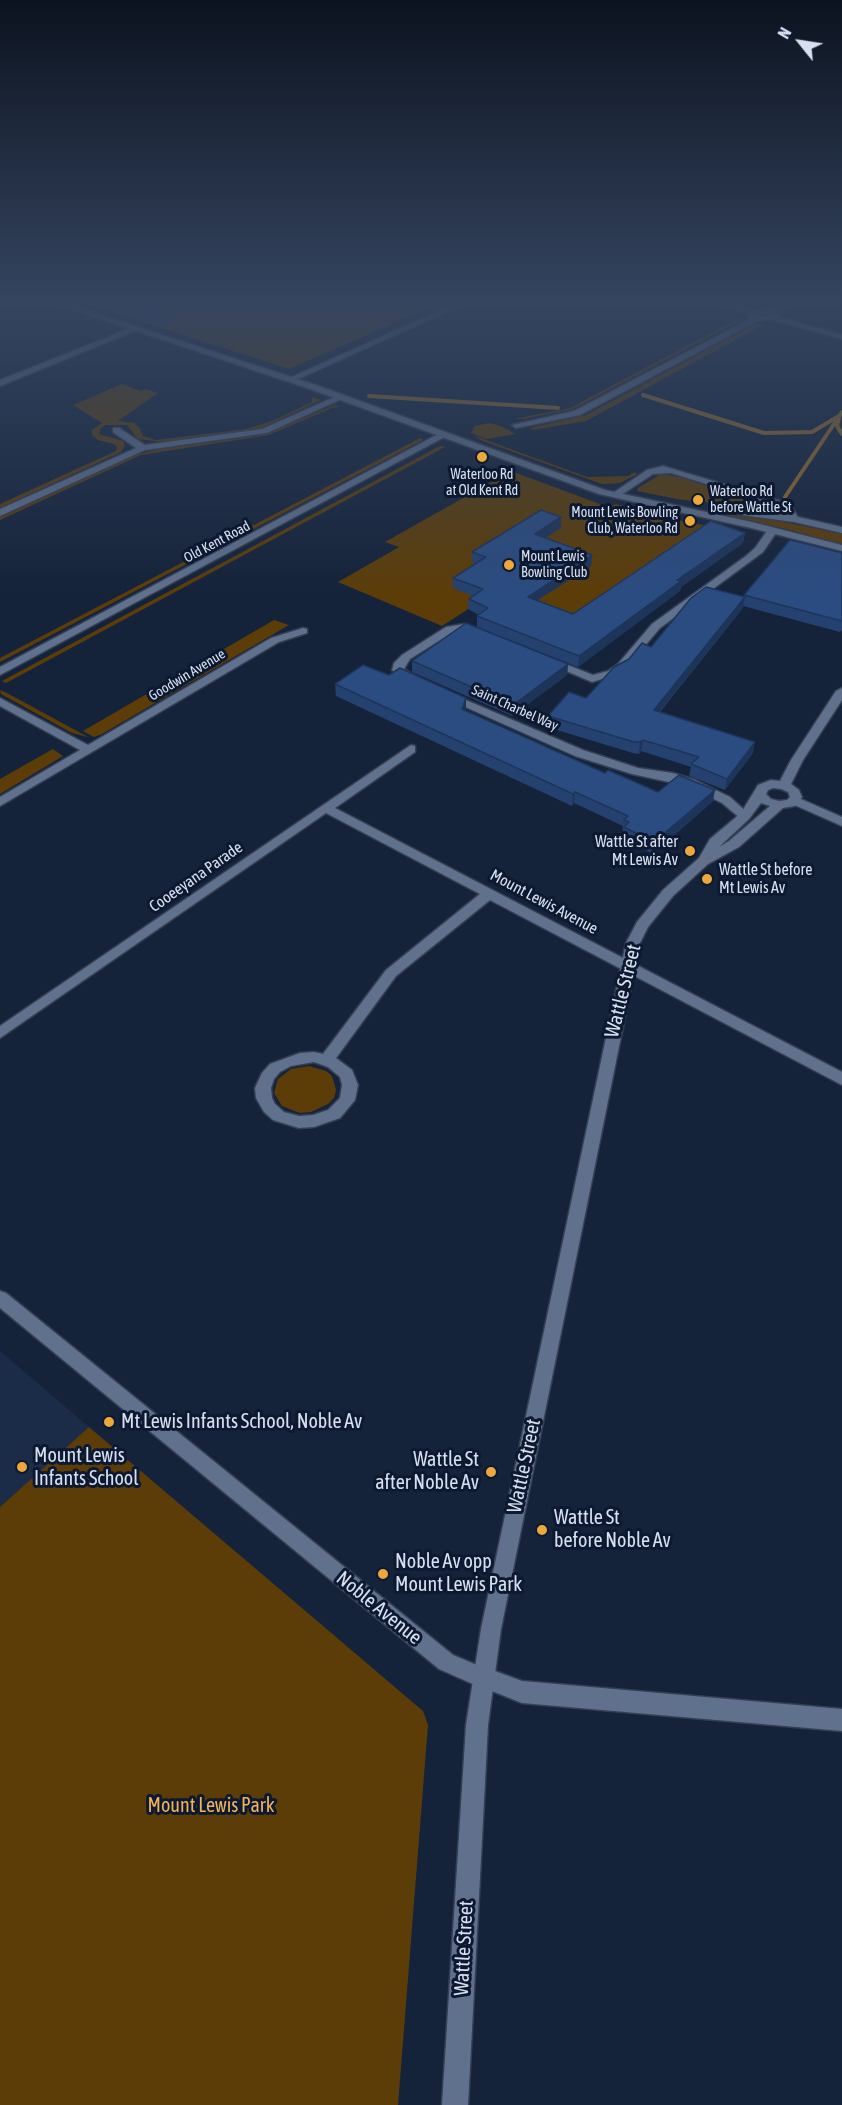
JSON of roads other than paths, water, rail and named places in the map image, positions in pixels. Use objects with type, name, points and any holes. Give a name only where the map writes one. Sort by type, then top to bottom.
[{"type":"street","points":[[0,513],[143,448],[264,431],[337,399]]},
{"type":"street","points":[[348,399],[615,495],[773,530],[841,548]]},
{"type":"street","points":[[516,425],[577,413],[602,399]]},
{"type":"street","points":[[116,430],[143,448]]},
{"type":"street","name":"Old Kent Road","points":[[0,672],[445,434]]},
{"type":"street","points":[[615,495],[650,472],[663,469],[672,470],[787,506],[794,519]]},
{"type":"street","points":[[672,507],[716,509],[794,519],[842,530]]},
{"type":"street","points":[[543,659],[592,679],[612,673],[622,666],[666,617],[759,550],[773,530]]},
{"type":"street","name":"Saint Charbel Way","points":[[490,636],[464,627],[450,630],[399,663],[398,670],[579,753],[636,771],[673,777],[691,783],[726,801],[745,816]]},
{"type":"street","name":"Goodwin Avenue","points":[[0,802],[276,640],[303,631]]},
{"type":"street","points":[[784,785],[797,760],[842,691]]},
{"type":"street","points":[[0,701],[89,750]]},
{"type":"street","name":"Cooeeyana Parade","points":[[0,1033],[411,748]]},
{"type":"street","points":[[794,800],[796,797],[793,790],[784,785],[766,785],[760,791],[760,795],[767,802],[779,805],[794,800],[842,822]]},
{"type":"street","name":"Wattle Street","points":[[703,861],[715,842],[745,816],[760,795]]},
{"type":"street","name":"Wattle Street","points":[[454,2105],[477,1725],[491,1629],[627,966],[633,943],[642,925],[668,893],[703,861],[734,844],[779,805]]},
{"type":"street","name":"Mount Lewis Avenue","points":[[326,808],[842,1078]]},
{"type":"street","points":[[327,1060],[391,973],[489,894]]},
{"type":"street","points":[[300,1058],[327,1060],[343,1070],[350,1084],[347,1101],[339,1110],[321,1119],[299,1122],[279,1116],[269,1108],[264,1098],[263,1088],[267,1077],[275,1068],[300,1058]]},
{"type":"street","name":"Noble Avenue","points":[[0,1298],[446,1662],[522,1692],[842,1720]]},
{"type":"waterway","points":[[420,399],[558,408]]},
{"type":"waterway","points":[[656,399],[764,433],[812,432],[839,416]]},
{"type":"waterway","points":[[785,497],[842,412]]},
{"type":"waterway","points":[[839,418],[837,426],[842,434]]},
{"type":"place","name":"Waterloo Rd at Old Kent Rd","points":[[482,457]]},
{"type":"place","name":"Waterloo Rd before Wattle St","points":[[698,500]]},
{"type":"place","name":"Mount Lewis Bowling Club, Waterloo Rd","points":[[690,521]]},
{"type":"place","name":"Mount Lewis Bowling Club","points":[[509,565]]},
{"type":"place","name":"Wattle St after Mt Lewis Av","points":[[690,851]]},
{"type":"place","name":"Wattle St before Mt Lewis Av","points":[[707,879]]},
{"type":"place","name":"Mt Lewis Infants School, Noble Av","points":[[109,1422]]},
{"type":"place","name":"Mount Lewis Infants School","points":[[22,1467]]},
{"type":"place","name":"Wattle St after Noble Av","points":[[491,1472]]},
{"type":"place","name":"Wattle St before Noble Av","points":[[542,1530]]},
{"type":"place","name":"Noble Av opp Mount Lewis Park","points":[[383,1574]]},
{"type":"park label","name":"Mount Lewis Park","points":[[211,1806]]}]
